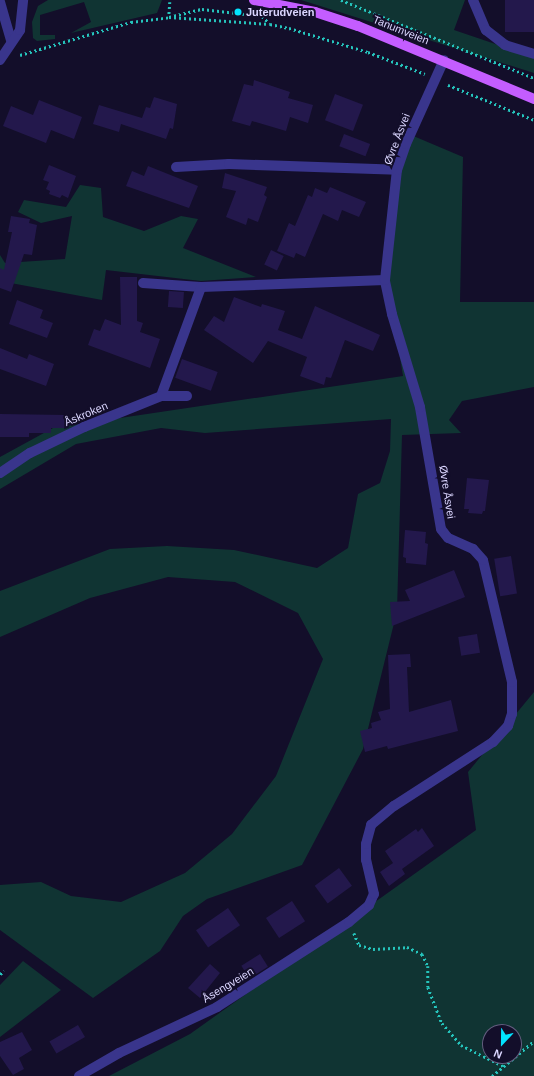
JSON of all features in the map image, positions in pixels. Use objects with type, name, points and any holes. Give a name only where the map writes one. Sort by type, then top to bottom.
[{"type":"main road","name":"Tanumveien","points":[[254,0],[314,12],[358,26],[444,60],[534,99]]},
{"type":"street","points":[[0,60],[8,51],[11,40],[20,30],[23,0]]},
{"type":"street","points":[[474,0],[486,30],[505,45],[526,54],[534,54]]},
{"type":"street","points":[[0,2],[11,40]]},
{"type":"street","name":"Øvre Åsvei","points":[[374,894],[366,860],[366,844],[371,825],[394,806],[493,742],[508,726],[512,714],[512,682],[505,647],[482,560],[473,549],[448,538],[441,529],[420,407],[392,314],[385,280],[397,170],[406,144],[444,60]]},
{"type":"street","points":[[176,167],[229,164],[397,170]]},
{"type":"street","points":[[143,282],[201,287],[385,280]]},
{"type":"street","points":[[161,396],[201,287]]},
{"type":"street","name":"Åskroken","points":[[0,473],[44,446],[161,396],[188,396]]},
{"type":"street","name":"Åsengveien","points":[[79,1076],[118,1053],[217,1007],[349,922],[369,905],[374,894]]},
{"type":"path","points":[[341,0],[534,78]]},
{"type":"path","points":[[169,17],[170,2]]},
{"type":"path","points":[[8,51],[20,55],[131,22],[169,17],[202,9],[262,16],[270,24]]},
{"type":"path","points":[[169,17],[270,24],[368,52],[534,120]]},
{"type":"path","points":[[349,922],[359,945],[373,949],[407,947],[422,954],[428,966],[428,988],[442,1023],[461,1045],[503,1066]]},
{"type":"path","points":[[0,974],[4,971]]},
{"type":"path","points":[[492,1076],[534,1041]]},
{"type":"green space","points":[[48,0],[162,0],[157,13],[71,33],[91,22],[84,2],[40,15],[40,35],[55,35],[55,39],[37,41],[33,38],[32,22],[38,6]]},
{"type":"green space","points":[[301,0],[465,0],[454,30],[534,57],[534,73]]},
{"type":"green space","points":[[411,135],[463,157],[460,302],[534,302],[534,387],[462,401],[449,420],[461,433],[402,435],[397,611],[363,749],[302,865],[207,899],[183,916],[160,951],[93,998],[0,930],[0,885],[41,882],[71,896],[121,902],[185,873],[232,834],[276,776],[323,659],[298,613],[235,582],[168,577],[90,598],[0,637],[0,591],[110,549],[167,546],[234,550],[317,568],[348,548],[358,494],[380,483],[390,451],[391,419],[205,433],[161,428],[76,444],[0,489],[0,457],[53,428],[403,376],[388,283],[395,181]]},
{"type":"green space","points":[[80,185],[101,188],[103,217],[144,231],[181,216],[198,219],[183,248],[256,277],[201,281],[106,270],[102,300],[0,281],[0,255],[5,263],[65,259],[72,216],[41,223],[18,212],[24,200],[66,207]]},
{"type":"green space","points":[[534,692],[534,1076],[109,1076],[190,1034],[476,830],[468,772]]},
{"type":"green space","points":[[23,961],[61,990],[0,1037],[0,985]]},
{"type":"building","points":[[505,0],[534,0],[534,32],[505,32]]},
{"type":"building","points":[[254,80],[290,92],[288,98],[313,105],[308,123],[290,117],[286,131],[252,121],[250,126],[232,121],[244,84],[253,86]]},
{"type":"building","points":[[335,94],[363,105],[353,131],[325,120]]},
{"type":"building","points":[[154,97],[177,104],[173,129],[170,128],[166,139],[121,124],[119,132],[93,124],[99,105],[142,118],[146,107],[150,108]]},
{"type":"building","points":[[39,100],[82,117],[74,139],[51,130],[46,143],[3,126],[11,106],[33,115]]},
{"type":"building","points":[[344,134],[370,144],[365,156],[339,146]]},
{"type":"building","points":[[49,165],[76,176],[68,198],[62,195],[60,198],[49,194],[50,191],[46,189],[49,182],[43,180]]},
{"type":"building","points":[[148,166],[198,186],[189,208],[126,186],[132,171],[144,176]]},
{"type":"building","points":[[225,173],[267,187],[264,195],[267,197],[258,222],[248,218],[246,225],[226,217],[236,191],[222,188]]},
{"type":"building","points":[[330,187],[366,202],[359,217],[342,210],[338,221],[323,214],[305,257],[296,253],[294,258],[277,251],[289,223],[295,226],[308,195],[312,197],[315,188],[327,193]]},
{"type":"building","points":[[11,216],[30,219],[29,223],[37,225],[32,255],[24,254],[11,292],[0,288],[0,268],[4,270],[12,232],[8,232]]},
{"type":"building","points":[[271,250],[284,256],[277,270],[264,265]]},
{"type":"building","points":[[120,277],[137,277],[137,321],[143,323],[140,332],[160,339],[150,368],[88,345],[94,329],[100,331],[105,319],[121,325]]},
{"type":"building","points":[[169,291],[184,292],[183,308],[168,307]]},
{"type":"building","points":[[234,297],[261,307],[262,304],[285,311],[278,330],[302,339],[315,306],[380,335],[373,351],[345,340],[331,378],[326,377],[324,385],[300,376],[307,357],[268,341],[253,363],[204,330],[214,316],[224,322]]},
{"type":"building","points":[[17,300],[43,310],[40,318],[53,323],[47,338],[9,324]]},
{"type":"building","points":[[0,348],[27,359],[29,354],[54,364],[46,386],[0,369]]},
{"type":"building","points":[[182,359],[218,372],[211,391],[175,378]]},
{"type":"building","points":[[0,414],[66,415],[66,428],[51,428],[51,433],[29,433],[29,437],[0,437]]},
{"type":"building","points":[[467,478],[489,480],[485,511],[483,511],[482,514],[468,513],[469,509],[464,509]]},
{"type":"building","points":[[405,530],[426,532],[425,543],[428,544],[426,565],[406,563],[406,558],[403,557]]},
{"type":"building","points":[[511,556],[517,594],[500,596],[494,559]]},
{"type":"building","points":[[454,570],[465,597],[392,626],[390,602],[410,601],[405,590]]},
{"type":"building","points":[[477,634],[480,653],[461,656],[458,637]]},
{"type":"building","points":[[410,654],[411,667],[407,667],[409,712],[451,700],[458,731],[388,749],[387,746],[365,752],[360,731],[372,728],[371,723],[381,720],[378,712],[390,709],[388,655]]},
{"type":"building","points":[[422,828],[434,846],[402,869],[405,874],[389,886],[380,872],[393,863],[385,851],[416,829],[418,832]]},
{"type":"building","points":[[339,868],[352,886],[328,903],[315,886]]},
{"type":"building","points":[[292,901],[305,921],[279,938],[266,918]]},
{"type":"building","points":[[228,908],[240,925],[208,948],[196,930]]},
{"type":"building","points":[[260,954],[268,967],[249,978],[241,966]]},
{"type":"building","points":[[210,964],[220,973],[200,998],[188,988]]},
{"type":"building","points":[[78,1025],[85,1037],[56,1054],[49,1042]]},
{"type":"building","points":[[22,1032],[32,1050],[19,1058],[24,1069],[13,1075],[0,1056],[0,1042]]},
{"type":"place","name":"Juterudveien","points":[[238,12]]}]
